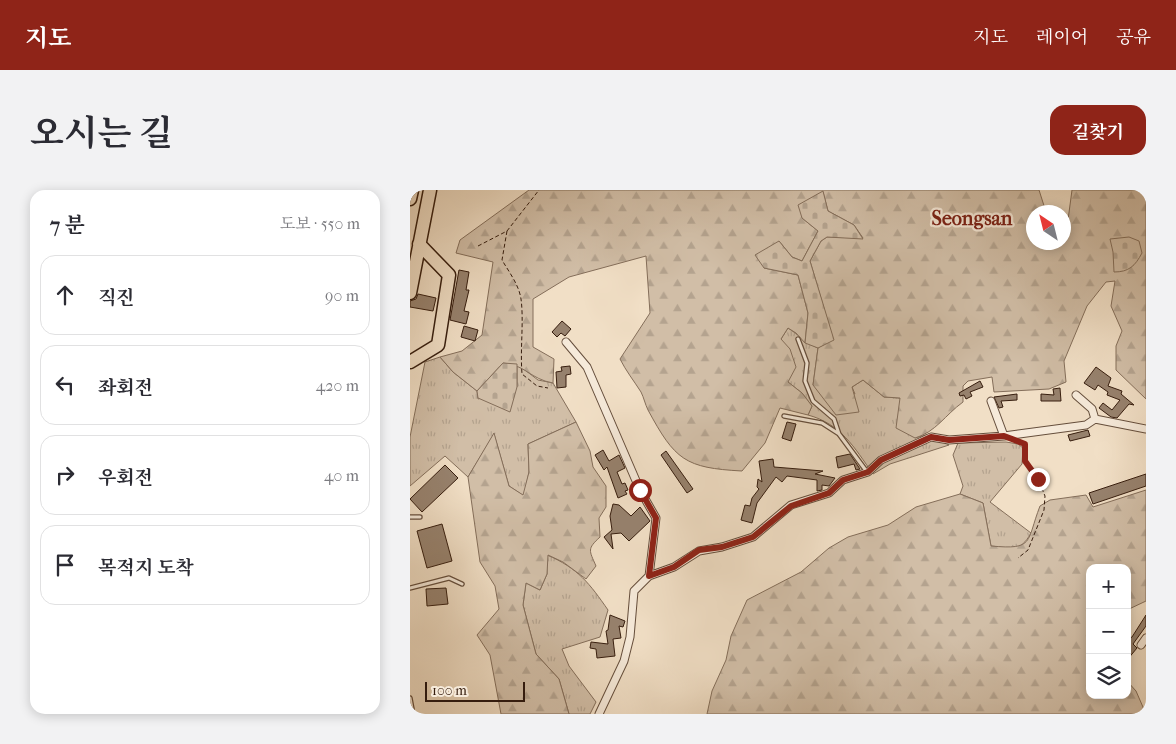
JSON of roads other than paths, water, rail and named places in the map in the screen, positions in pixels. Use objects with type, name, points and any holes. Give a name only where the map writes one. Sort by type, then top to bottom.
[{"type":"highway","points":[[410,199],[412,190]]},
{"type":"highway","points":[[410,293],[430,190]]},
{"type":"highway","points":[[410,362],[438,345],[449,275],[420,244]]},
{"type":"street","points":[[566,342],[587,367],[636,481],[656,518],[649,576]]},
{"type":"street","points":[[1076,395],[1092,409],[1094,419]]},
{"type":"street","points":[[991,401],[1004,436]]},
{"type":"street","points":[[599,714],[624,661],[630,637],[634,591],[649,576],[674,567],[699,550],[722,547],[753,537],[791,506],[829,493],[843,480],[868,472],[881,460],[931,437],[949,440],[1004,436],[1086,425],[1094,419],[1146,429]]},
{"type":"street","points":[[1141,645],[1146,638]]},
{"type":"lane","points":[[798,339],[806,363],[805,381],[813,401],[834,419],[839,434]]},
{"type":"lane","points":[[784,416],[822,424],[839,434],[868,472]]},
{"type":"lane","points":[[410,517],[420,517]]},
{"type":"lane","points":[[410,588],[449,578],[462,584]]},
{"type":"lane","points":[[410,698],[413,714]]},
{"type":"district","name":"Seongsan","points":[[972,218]]}]
